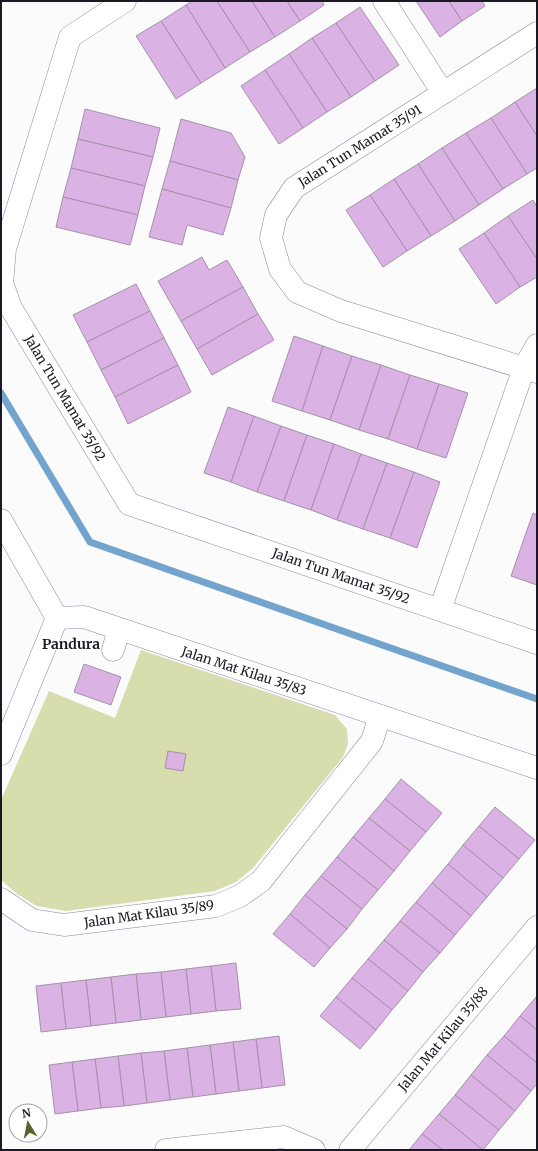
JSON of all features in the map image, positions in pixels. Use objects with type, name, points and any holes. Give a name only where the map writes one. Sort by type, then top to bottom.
[{"type":"street","name":"Jalan Tun Mamat 35/92","points":[[124,1],[70,37],[5,249],[2,283],[11,308],[129,504],[537,643]]},
{"type":"street","points":[[384,1],[443,93]]},
{"type":"street","name":"Jalan Tun Mamat 35/91","points":[[530,370],[341,312],[297,292],[280,269],[271,238],[276,215],[294,188],[537,33]]},
{"type":"street","points":[[440,610],[530,370],[537,345]]},
{"type":"street","points":[[1,520],[57,618],[1,754]]},
{"type":"street","name":"Jalan Mat Kilau 35/83","points":[[57,618],[84,617],[537,768]]},
{"type":"street","points":[[113,650],[119,629]]},
{"type":"street","name":"Jalan Mat Kilau 35/89","points":[[1,900],[32,920],[64,925],[216,906],[240,896],[261,881],[372,741],[380,716]]},
{"type":"street","name":"Jalan Mat Kilau 35/88","points":[[350,1150],[537,927]]},
{"type":"street","points":[[166,1150],[284,1136],[314,1150]]},
{"type":"green space","points":[[141,650],[335,715],[347,729],[348,744],[343,757],[253,868],[236,882],[215,891],[66,911],[37,906],[17,894],[1,880],[1,800],[49,691],[115,718]]},
{"type":"building","points":[[192,1],[217,1],[250,52],[225,68],[186,5]]},
{"type":"building","points":[[217,1],[252,1],[275,37],[250,52]]},
{"type":"building","points":[[252,1],[287,1],[300,21],[275,37]]},
{"type":"building","points":[[287,1],[322,1],[324,5],[300,21]]},
{"type":"building","points":[[416,1],[449,1],[462,21],[440,37]]},
{"type":"building","points":[[449,1],[482,1],[485,6],[462,21]]},
{"type":"building","points":[[186,5],[225,68],[201,83],[161,21]]},
{"type":"building","points":[[360,7],[399,65],[375,81],[336,23]]},
{"type":"building","points":[[161,21],[201,83],[176,99],[136,36]]},
{"type":"building","points":[[336,23],[375,81],[351,97],[312,38]]},
{"type":"building","points":[[312,38],[351,97],[327,112],[289,54]]},
{"type":"building","points":[[289,54],[327,112],[303,128],[265,70]]},
{"type":"building","points":[[265,70],[303,128],[279,144],[241,86]]},
{"type":"building","points":[[537,88],[537,136],[515,102]]},
{"type":"building","points":[[515,102],[537,136],[537,168],[527,174],[491,118]]},
{"type":"building","points":[[85,109],[160,128],[153,157],[78,139]]},
{"type":"building","points":[[491,118],[527,174],[503,189],[466,133]]},
{"type":"building","points":[[181,119],[231,133],[245,157],[238,180],[170,161]]},
{"type":"building","points":[[466,133],[503,189],[479,205],[442,148]]},
{"type":"building","points":[[78,139],[153,157],[145,186],[71,168]]},
{"type":"building","points":[[442,148],[479,205],[455,221],[418,164]]},
{"type":"building","points":[[170,161],[238,180],[231,208],[162,189]]},
{"type":"building","points":[[418,164],[455,221],[431,236],[394,179]]},
{"type":"building","points":[[71,168],[145,186],[138,215],[63,197]]},
{"type":"building","points":[[394,179],[431,236],[407,251],[370,195]]},
{"type":"building","points":[[162,189],[231,208],[223,235],[187,225],[182,245],[149,237]]},
{"type":"building","points":[[370,195],[407,251],[383,267],[346,210]]},
{"type":"building","points":[[63,197],[138,215],[130,245],[56,227]]},
{"type":"building","points":[[533,200],[537,207],[537,259],[508,216]]},
{"type":"building","points":[[508,216],[537,259],[537,277],[520,287],[484,233]]},
{"type":"building","points":[[484,233],[520,287],[496,304],[459,249]]},
{"type":"building","points":[[202,257],[209,270],[227,260],[243,287],[181,321],[158,281]]},
{"type":"building","points":[[136,284],[150,311],[87,342],[73,315]]},
{"type":"building","points":[[243,287],[258,314],[197,349],[181,321]]},
{"type":"building","points":[[150,311],[164,338],[101,370],[87,342]]},
{"type":"building","points":[[258,314],[274,340],[212,375],[197,349]]},
{"type":"building","points":[[294,336],[323,346],[302,411],[272,401]]},
{"type":"building","points":[[164,338],[178,365],[115,397],[101,370]]},
{"type":"building","points":[[323,346],[352,356],[330,420],[302,411]]},
{"type":"building","points":[[352,356],[381,365],[359,430],[330,420]]},
{"type":"building","points":[[178,365],[191,392],[128,424],[115,397]]},
{"type":"building","points":[[381,365],[410,375],[388,439],[359,430]]},
{"type":"building","points":[[410,375],[439,384],[417,449],[388,439]]},
{"type":"building","points":[[439,384],[468,393],[446,458],[417,449]]},
{"type":"building","points":[[228,407],[254,416],[231,482],[204,473]]},
{"type":"building","points":[[254,416],[281,426],[257,492],[231,482]]},
{"type":"building","points":[[281,426],[307,435],[284,501],[257,492]]},
{"type":"building","points":[[307,435],[334,444],[311,510],[284,501]]},
{"type":"building","points":[[334,444],[361,454],[337,520],[311,510]]},
{"type":"building","points":[[361,454],[387,463],[363,529],[337,520]]},
{"type":"building","points":[[387,463],[414,472],[390,538],[363,529]]},
{"type":"building","points":[[414,472],[440,482],[417,548],[390,538]]},
{"type":"building","points":[[533,513],[537,515],[537,585],[511,576]]},
{"type":"building","points":[[84,664],[121,677],[111,705],[74,692]]},
{"type":"building","points":[[168,751],[186,754],[183,771],[165,768]]},
{"type":"building","points":[[401,779],[442,813],[426,832],[385,799]]},
{"type":"building","points":[[385,799],[426,832],[410,851],[369,818]]},
{"type":"building","points":[[495,807],[535,840],[519,859],[479,826]]},
{"type":"building","points":[[369,818],[410,851],[394,871],[353,837]]},
{"type":"building","points":[[479,826],[519,859],[503,878],[463,845]]},
{"type":"building","points":[[353,837],[394,871],[378,890],[337,857]]},
{"type":"building","points":[[463,845],[503,878],[487,897],[448,864]]},
{"type":"building","points":[[337,857],[378,890],[362,909],[321,876]]},
{"type":"building","points":[[448,864],[487,897],[471,916],[432,883]]},
{"type":"building","points":[[321,876],[362,909],[347,929],[305,895]]},
{"type":"building","points":[[432,883],[471,916],[455,935],[416,902]]},
{"type":"building","points":[[305,895],[347,929],[330,948],[290,914]]},
{"type":"building","points":[[416,902],[455,935],[440,953],[400,921]]},
{"type":"building","points":[[290,914],[330,948],[314,967],[273,934]]},
{"type":"building","points":[[400,921],[440,953],[423,972],[384,940]]},
{"type":"building","points":[[384,940],[423,972],[408,991],[368,959]]},
{"type":"building","points":[[368,959],[408,991],[392,1010],[352,978]]},
{"type":"building","points":[[236,963],[241,1009],[216,1011],[211,966]]},
{"type":"building","points":[[211,966],[216,1011],[191,1014],[186,969]]},
{"type":"building","points":[[186,969],[191,1014],[166,1017],[161,972]]},
{"type":"building","points":[[161,972],[166,1017],[141,1020],[136,974]]},
{"type":"building","points":[[136,974],[141,1020],[116,1023],[111,977]]},
{"type":"building","points":[[111,977],[116,1023],[91,1026],[86,980]]},
{"type":"building","points":[[352,978],[392,1010],[376,1030],[336,997]]},
{"type":"building","points":[[86,980],[91,1026],[66,1029],[61,983]]},
{"type":"building","points":[[61,983],[66,1029],[41,1032],[36,986]]},
{"type":"building","points":[[336,997],[376,1030],[360,1049],[320,1016]]},
{"type":"building","points":[[536,997],[537,998],[537,1030],[520,1016]]},
{"type":"building","points":[[520,1016],[537,1030],[537,1063],[504,1036]]},
{"type":"building","points":[[279,1036],[285,1085],[262,1088],[256,1039]]},
{"type":"building","points":[[504,1036],[537,1063],[537,1084],[531,1091],[487,1055]]},
{"type":"building","points":[[256,1039],[262,1088],[239,1091],[233,1042]]},
{"type":"building","points":[[233,1042],[239,1091],[216,1094],[210,1045]]},
{"type":"building","points":[[210,1045],[216,1094],[193,1097],[187,1048]]},
{"type":"building","points":[[187,1048],[193,1097],[170,1100],[164,1051]]},
{"type":"building","points":[[164,1051],[170,1100],[147,1103],[141,1053]]},
{"type":"building","points":[[141,1053],[147,1103],[124,1106],[118,1056]]},
{"type":"building","points":[[487,1055],[531,1091],[515,1111],[471,1075]]},
{"type":"building","points":[[118,1056],[124,1106],[101,1108],[95,1059]]},
{"type":"building","points":[[95,1059],[101,1108],[78,1111],[72,1062]]},
{"type":"building","points":[[72,1062],[78,1111],[55,1114],[49,1065]]},
{"type":"building","points":[[471,1075],[515,1111],[499,1130],[455,1095]]},
{"type":"building","points":[[455,1095],[499,1130],[483,1150],[439,1114]]},
{"type":"building","points":[[439,1114],[483,1150],[443,1150],[422,1134]]},
{"type":"building","points":[[422,1134],[443,1150],[409,1150]]},
{"type":"waterway","points":[[1,393],[90,542],[537,699]]},
{"type":"district","name":"Pandura","points":[[71,644]]}]
